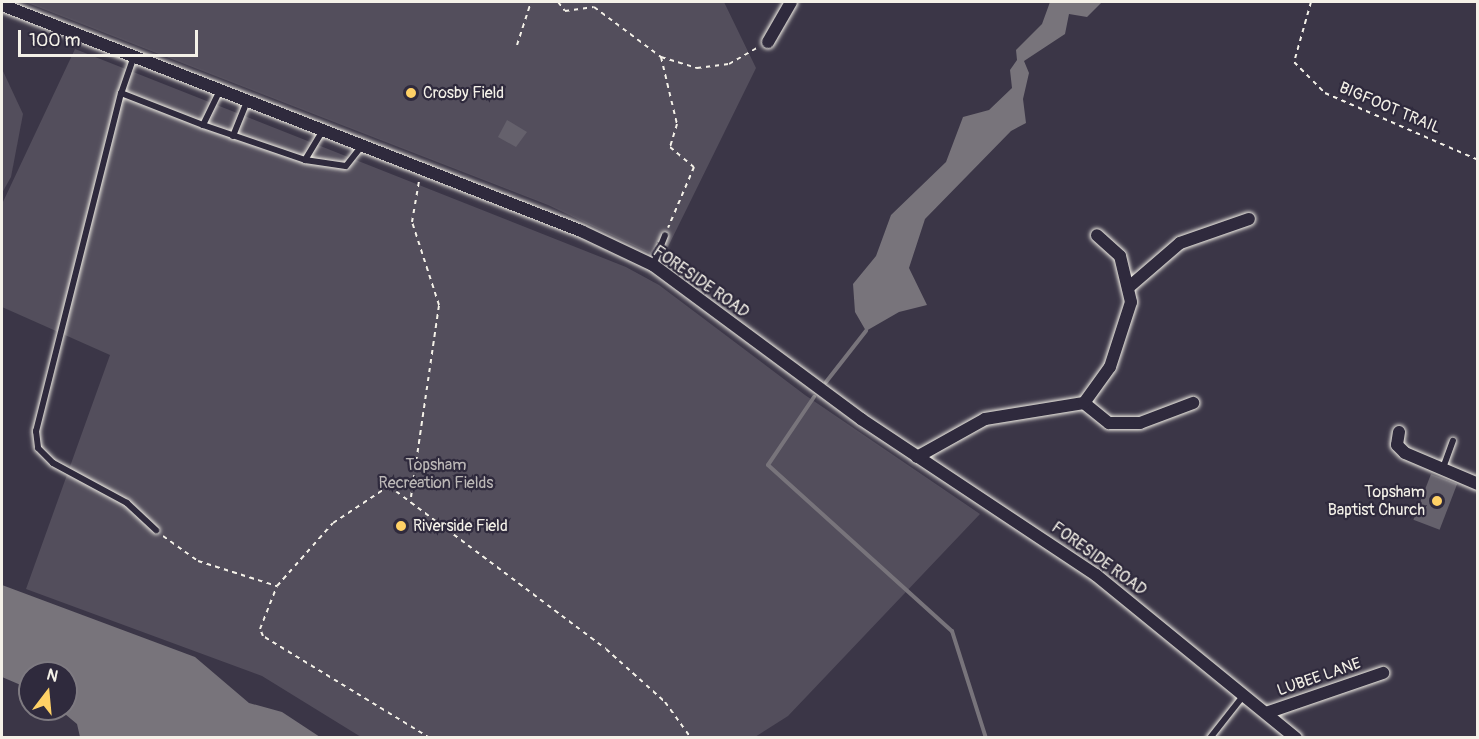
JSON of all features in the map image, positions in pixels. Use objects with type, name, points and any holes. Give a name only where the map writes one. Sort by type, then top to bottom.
[{"type":"street","points":[[768,42],[791,2]]},
{"type":"street","name":"FORESIDE ROAD","points":[[2,5],[246,103],[581,231],[653,265],[917,457],[1096,575],[1296,738]]},
{"type":"street","points":[[1129,287],[1180,243],[1249,219]]},
{"type":"street","points":[[917,457],[985,419],[1084,403],[1110,367],[1131,302],[1129,287],[1119,256],[1097,235]]},
{"type":"street","points":[[1084,403],[1109,423],[1140,423],[1193,403]]},
{"type":"street","points":[[1399,432],[1397,445],[1405,453],[1478,484]]},
{"type":"street","name":"LUBEE LANE","points":[[1266,713],[1383,673]]},
{"type":"lane","points":[[134,58],[121,93],[36,431],[38,448],[53,463],[127,503],[156,530]]},
{"type":"lane","points":[[203,125],[219,92]]},
{"type":"lane","points":[[121,93],[233,136],[305,160],[346,166],[361,147]]},
{"type":"lane","points":[[233,136],[246,103]]},
{"type":"lane","points":[[305,160],[322,132]]},
{"type":"lane","points":[[653,265],[665,235]]},
{"type":"lane","points":[[1443,469],[1453,441]]},
{"type":"lane","points":[[1210,738],[1244,695]]},
{"type":"path","points":[[517,45],[531,2]]},
{"type":"path","points":[[558,2],[565,11],[594,7],[661,57],[697,68],[729,64],[768,42]]},
{"type":"path","name":"BIGFOOT TRAIL","points":[[1311,2],[1294,62],[1325,93],[1478,160]]},
{"type":"path","points":[[661,57],[677,124],[670,147],[694,167],[665,235]]},
{"type":"path","points":[[411,497],[439,304],[412,222],[420,178]]},
{"type":"path","points":[[430,738],[263,636],[260,628],[277,586],[333,522],[388,486],[411,497],[606,649],[665,702],[691,738]]},
{"type":"path","points":[[156,530],[198,561],[277,586]]},
{"type":"green space","points":[[25,2],[724,2],[756,68],[662,259],[548,205]]},
{"type":"green space","name":"Topsham Recreation Fields","points":[[75,49],[626,267],[659,285],[805,395],[980,514],[788,716],[755,737],[361,737],[262,676],[26,589],[110,355],[2,307],[2,204]]},
{"type":"green space","points":[[2,69],[23,114],[11,177],[2,193]]},
{"type":"shaded area","points":[[1050,2],[1102,2],[1087,17],[1069,14],[1065,34],[1024,61],[1029,73],[1023,99],[1026,123],[1011,131],[925,219],[909,268],[927,305],[899,312],[866,331],[855,312],[853,284],[876,256],[891,215],[946,162],[963,117],[989,110],[1012,88],[1010,70],[1017,60],[1016,50],[1042,24]]},
{"type":"shaded area","points":[[2,585],[195,657],[249,703],[282,712],[320,737],[80,737],[77,724],[73,721],[78,721],[78,661],[18,661],[18,684],[2,677]]},
{"type":"building","points":[[507,120],[527,132],[516,147],[498,137]]},
{"type":"building","name":"Topsham Baptist Church","points":[[1431,474],[1457,484],[1440,530],[1413,520]]},
{"type":"waterway","points":[[826,382],[866,331]]},
{"type":"waterway","points":[[814,397],[768,465],[952,631],[986,738]]},
{"type":"place","name":"Crosby Field","points":[[411,93]]},
{"type":"place","name":"Topsham Baptist Church","points":[[1437,501]]},
{"type":"place","name":"Riverside Field","points":[[401,526]]}]
